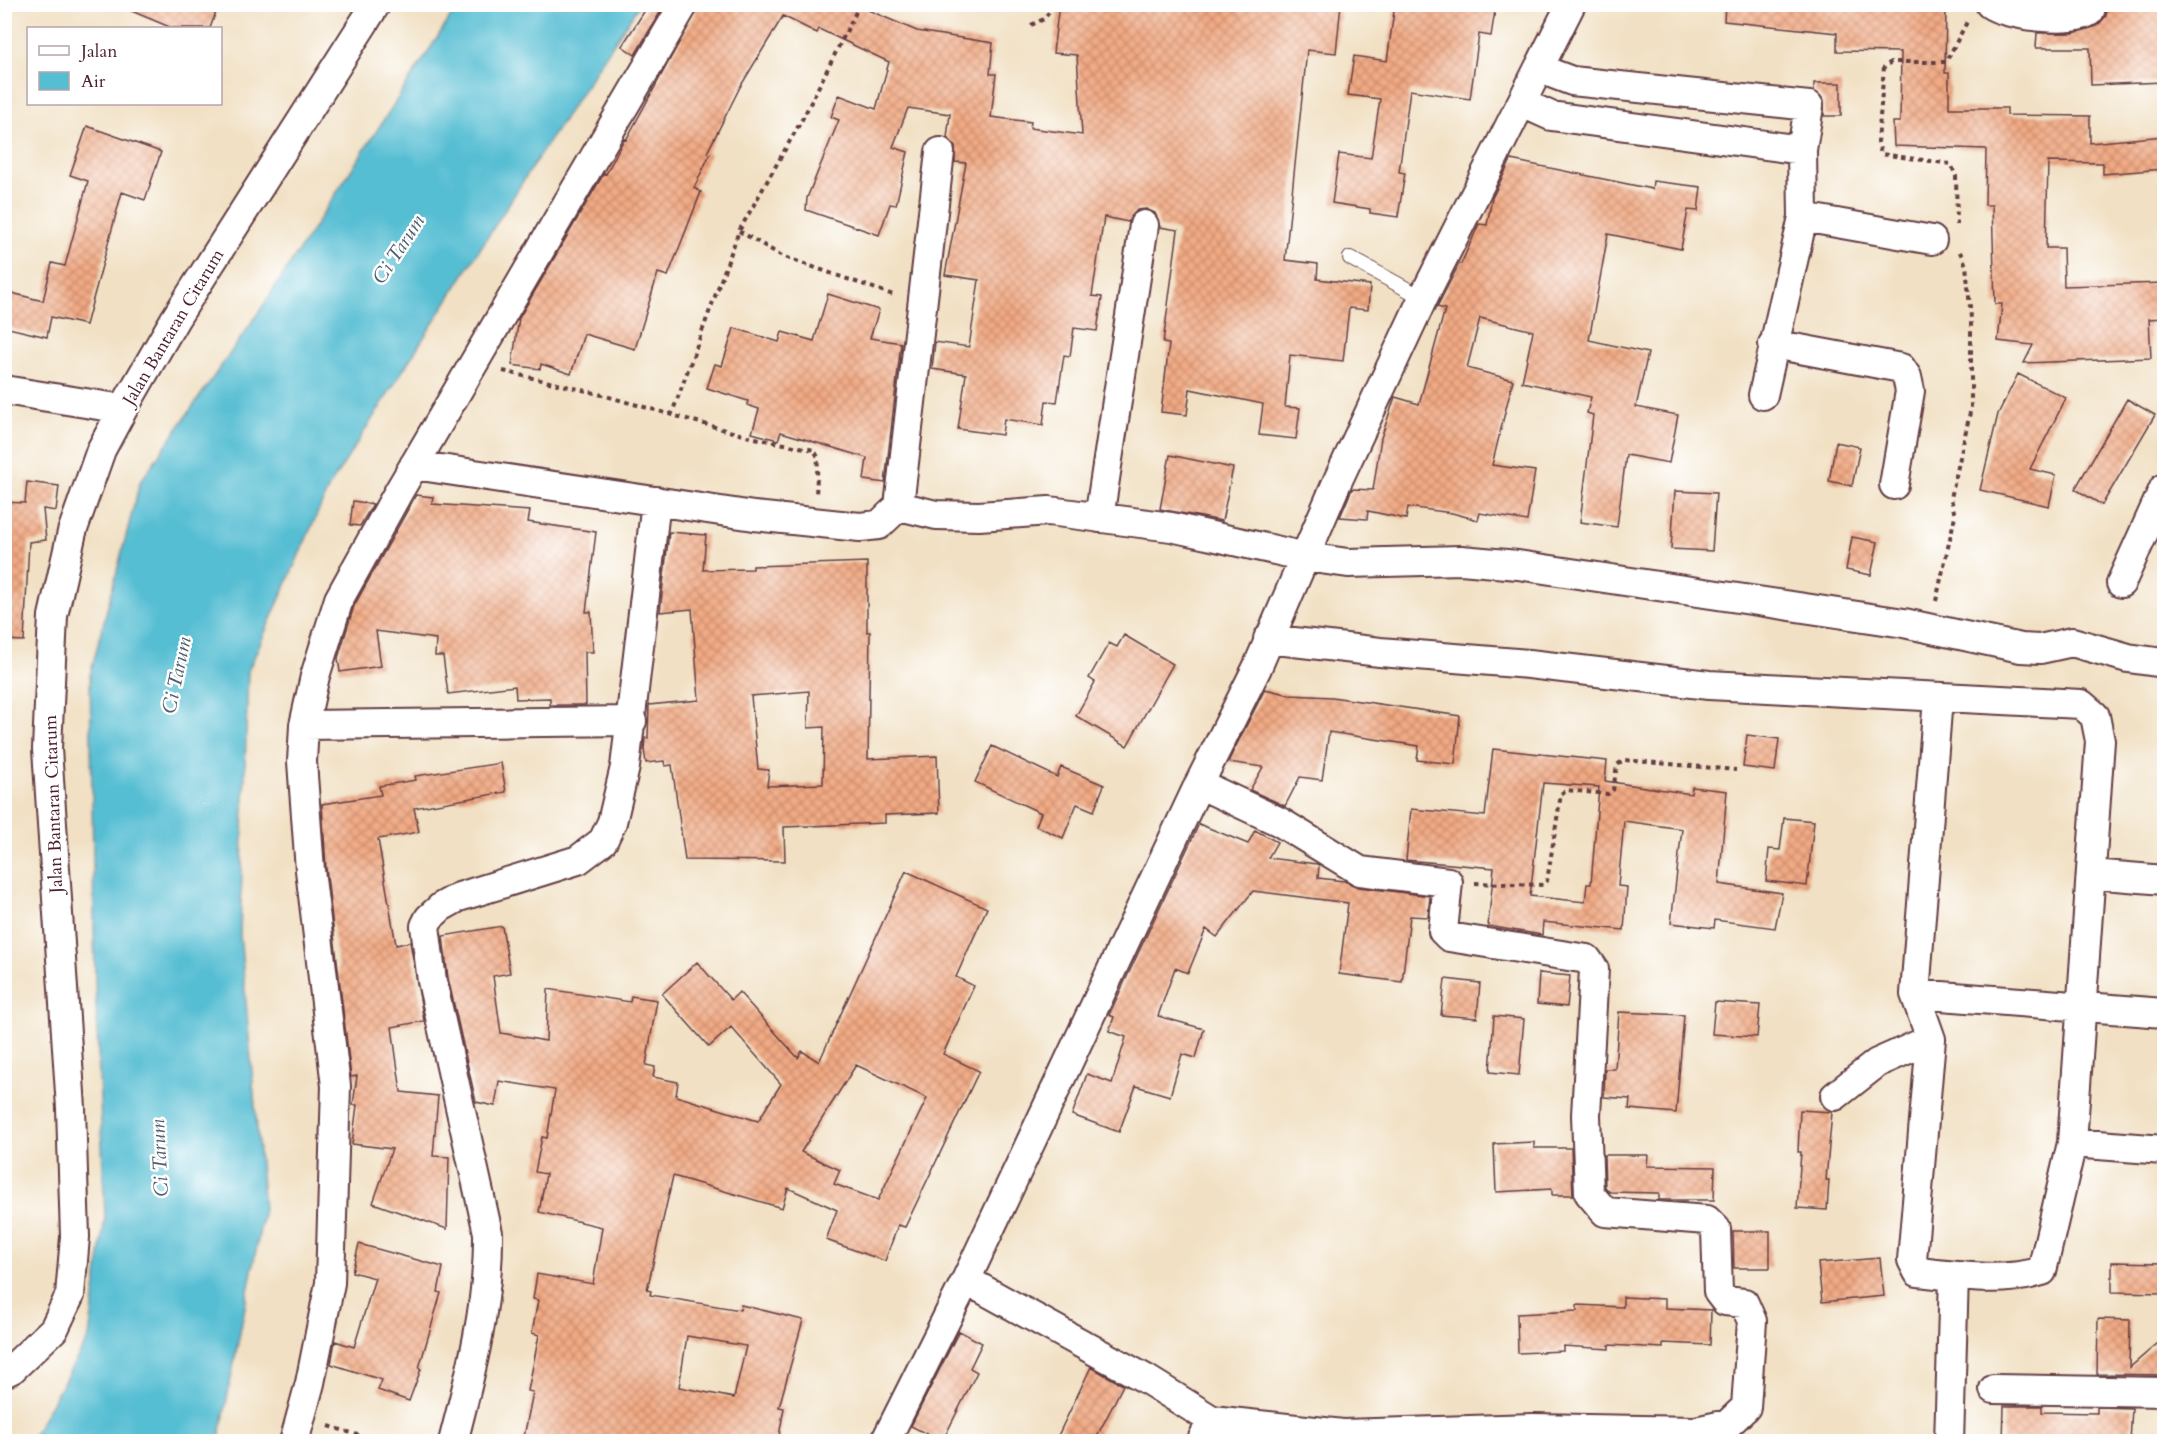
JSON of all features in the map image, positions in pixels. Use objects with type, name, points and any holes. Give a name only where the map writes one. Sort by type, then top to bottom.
[{"type":"street","name":"Jalan Bantaran Citarum","points":[[4,1373],[12,1369],[54,1329],[70,1295],[75,1237],[71,1108],[47,749],[53,616],[72,532],[101,450],[123,409],[175,320],[375,4]]},
{"type":"street","points":[[298,1429],[330,1283],[336,1086],[310,870],[302,762],[304,725],[315,676],[339,599],[414,465],[684,4]]},
{"type":"street","points":[[885,1442],[966,1280],[1199,784],[1257,668],[1338,480],[1423,298],[1571,4]]},
{"type":"street","points":[[1980,10],[1996,9],[2078,18],[2090,11],[2092,4]]},
{"type":"street","points":[[1540,69],[1572,81],[1809,106],[1802,150],[1803,217],[1763,395]]},
{"type":"street","points":[[1522,103],[1551,116],[1802,150]]},
{"type":"street","points":[[414,465],[814,523],[879,525],[899,506],[940,152]]},
{"type":"street","points":[[1803,217],[1948,240]]},
{"type":"street","points":[[1100,518],[1144,225]]},
{"type":"street","points":[[1773,344],[1901,368],[1907,376],[1910,391],[1894,485]]},
{"type":"street","points":[[4,390],[123,409]]},
{"type":"street","points":[[2121,583],[2164,488]]},
{"type":"street","points":[[453,1442],[472,1372],[483,1308],[488,1272],[488,1233],[432,981],[425,926],[429,918],[441,907],[459,897],[578,860],[603,841],[612,822],[632,721],[656,501]]},
{"type":"street","points":[[899,506],[936,515],[979,516],[1049,511],[1171,527],[1306,557],[1348,563],[1461,560],[1518,565],[1930,628],[2021,648],[2040,649],[2072,642],[2128,658],[2164,663]]},
{"type":"street","points":[[1268,639],[1380,652],[1529,664],[1709,685],[2081,704],[2095,717],[2100,741],[2072,1143],[2042,1271],[2024,1276],[1954,1276],[1918,1272],[1912,1260],[1931,1040],[1916,994],[1938,698]]},
{"type":"street","points":[[304,725],[632,721]]},
{"type":"street","points":[[966,1280],[1146,1379],[1206,1431],[1343,1434],[1533,1428],[1696,1431],[1728,1424],[1746,1407],[1752,1322],[1743,1303],[1725,1301],[1719,1292],[1716,1229],[1707,1220],[1605,1212],[1589,1193],[1586,1115],[1594,969],[1587,959],[1449,937],[1443,932],[1448,882],[1360,871],[1280,822],[1199,784]]},
{"type":"street","points":[[2092,874],[2164,880]]},
{"type":"street","points":[[1916,994],[2164,1013]]},
{"type":"street","points":[[1835,1096],[1877,1063],[1931,1040]]},
{"type":"street","points":[[2072,1143],[2164,1150]]},
{"type":"street","points":[[1949,1442],[1954,1276]]},
{"type":"street","points":[[1994,1389],[2164,1392]]},
{"type":"lane","points":[[1350,258],[1423,298]]},
{"type":"path","points":[[671,416],[739,231],[804,116],[860,4]]},
{"type":"path","points":[[1031,25],[1044,19],[1055,4]]},
{"type":"path","points":[[1930,628],[1955,516],[1951,498],[1971,408],[1971,318],[1966,265],[1948,240],[1956,176],[1951,164],[1881,154],[1878,142],[1884,68],[1891,62],[1946,62],[1980,10]]},
{"type":"path","points":[[739,231],[782,256],[836,277],[922,304]]},
{"type":"path","points":[[473,364],[595,393],[750,437],[814,450],[818,457],[814,523]]},
{"type":"path","points":[[1448,882],[1542,885],[1547,881],[1561,794],[1566,790],[1608,794],[1613,790],[1617,765],[1624,760],[1736,770]]},
{"type":"path","points":[[298,1429],[380,1442]]},
{"type":"water","name":"Ci Tarum","points":[[459,4],[639,5],[532,167],[329,487],[248,671],[240,934],[264,1209],[219,1440],[30,1441],[89,1337],[105,1217],[95,982],[90,675],[140,482],[261,309]]},
{"type":"building","points":[[115,4],[219,4],[210,27],[170,27]]},
{"type":"building","points":[[649,4],[665,4],[635,55],[622,46]]},
{"type":"building","points":[[700,4],[854,4],[917,31],[993,43],[990,74],[996,74],[991,117],[1031,122],[1030,128],[1082,135],[1077,55],[1053,53],[1059,4],[1341,4],[1336,53],[1307,50],[1285,260],[1318,264],[1317,279],[1370,285],[1368,310],[1349,308],[1343,361],[1290,355],[1285,407],[1300,408],[1296,439],[1259,435],[1263,404],[1190,389],[1187,415],[1161,412],[1169,344],[1163,343],[1178,230],[1160,227],[1155,213],[1146,209],[1137,210],[1128,222],[1104,217],[1092,296],[1102,297],[1097,331],[1074,328],[1070,356],[1064,355],[1057,402],[1046,401],[1043,425],[1004,419],[1002,435],[958,429],[966,374],[932,369],[935,342],[969,347],[979,280],[945,275],[966,163],[955,162],[955,146],[947,138],[950,114],[908,108],[893,147],[908,152],[896,205],[890,204],[879,235],[806,210],[807,198],[839,120],[831,117],[839,95],[876,109],[889,62],[819,29],[817,33],[783,16],[740,87],[707,153],[710,154],[694,188],[701,192],[668,276],[658,273],[635,349],[584,334],[571,374],[541,364],[540,369],[512,365],[519,318],[604,173],[606,174],[624,139],[626,140]]},
{"type":"building","points":[[1395,4],[1496,4],[1491,36],[1479,34],[1470,99],[1410,90],[1399,172],[1405,173],[1398,217],[1370,213],[1370,209],[1332,203],[1339,154],[1371,158],[1380,99],[1348,95],[1354,56],[1387,61]]},
{"type":"building","points":[[1725,4],[1946,4],[1945,73],[1949,73],[1949,108],[2007,108],[2007,115],[2090,116],[2090,143],[2164,136],[2164,169],[2103,174],[2103,163],[2048,162],[2046,248],[2063,248],[2064,286],[2164,283],[2164,318],[2149,319],[2151,358],[2024,363],[2033,345],[1998,341],[2002,304],[1995,304],[1992,205],[1985,205],[1986,149],[1894,146],[1893,122],[1900,122],[1901,52],[1837,51],[1837,33],[1724,21]]},
{"type":"building","points":[[2108,4],[2164,4],[2164,82],[2091,85],[2090,48],[2036,48],[2037,33],[2073,33],[2097,26],[2106,16]]},
{"type":"building","points":[[1814,83],[1841,83],[1841,116],[1824,116],[1824,100],[1814,91]]},
{"type":"building","points":[[87,126],[161,152],[145,200],[122,192],[86,325],[51,317],[47,337],[4,327],[4,291],[43,301],[52,263],[65,266],[88,181],[70,175]]},
{"type":"building","points":[[1511,160],[1652,189],[1653,181],[1701,187],[1698,211],[1688,210],[1681,249],[1608,234],[1589,340],[1648,353],[1636,407],[1678,415],[1669,463],[1626,455],[1617,527],[1580,522],[1593,415],[1587,413],[1591,397],[1522,382],[1533,331],[1480,318],[1467,368],[1513,380],[1492,465],[1535,471],[1527,521],[1480,513],[1478,520],[1452,513],[1408,507],[1406,519],[1368,511],[1367,519],[1340,517],[1352,489],[1373,490],[1381,438],[1395,397],[1419,404],[1445,309],[1437,307],[1461,264],[1479,224],[1487,225],[1492,198]]},
{"type":"building","points":[[828,294],[879,310],[870,338],[901,343],[885,483],[864,480],[867,458],[781,432],[778,440],[752,433],[759,409],[747,405],[748,401],[707,388],[715,364],[722,366],[734,328],[779,342],[782,332],[814,341]]},
{"type":"building","points":[[2018,374],[2066,398],[2030,469],[2056,475],[2049,506],[1980,490],[1998,414]]},
{"type":"building","points":[[2127,399],[2155,415],[2102,505],[2075,489]]},
{"type":"building","points":[[1836,442],[1860,447],[1852,486],[1829,481]]},
{"type":"building","points":[[1170,455],[1233,468],[1222,521],[1160,509]]},
{"type":"building","points":[[27,482],[59,486],[56,511],[43,509],[46,540],[29,542],[24,641],[4,640],[4,502],[25,503]]},
{"type":"building","points":[[1675,491],[1716,493],[1712,551],[1671,549]]},
{"type":"building","points":[[416,495],[433,497],[432,504],[530,511],[528,522],[596,532],[586,612],[591,612],[593,652],[585,652],[586,705],[550,705],[550,698],[516,699],[515,686],[448,694],[443,656],[435,656],[436,639],[376,631],[381,666],[340,672],[338,658],[354,606]]},
{"type":"building","points":[[353,501],[373,504],[360,526],[350,525]]},
{"type":"building","points":[[669,532],[706,535],[703,570],[867,562],[867,632],[870,632],[868,759],[937,756],[939,813],[885,815],[885,823],[784,827],[785,861],[685,860],[672,765],[665,766],[664,761],[646,763],[644,749],[645,738],[648,738],[649,705],[699,700],[692,609],[660,612]],"holes":[[[809,691],[808,728],[824,727],[823,784],[767,786],[769,770],[758,769],[751,696]]]},
{"type":"building","points":[[1852,537],[1878,542],[1871,575],[1846,570]]},
{"type":"building","points":[[1124,635],[1173,664],[1127,746],[1076,716],[1095,682],[1089,678],[1109,643],[1117,647]]},
{"type":"building","points":[[1265,689],[1290,695],[1332,697],[1460,716],[1455,764],[1417,760],[1419,746],[1329,732],[1322,780],[1300,777],[1285,806],[1250,790],[1263,767],[1228,762]]},
{"type":"building","points":[[1747,735],[1779,739],[1775,771],[1743,767]]},
{"type":"building","points":[[992,746],[1057,777],[1061,767],[1104,785],[1094,811],[1077,804],[1063,838],[1036,826],[1041,813],[975,782]]},
{"type":"building","points":[[1493,749],[1607,761],[1605,781],[1691,794],[1692,787],[1727,791],[1719,884],[1782,893],[1775,928],[1715,920],[1714,928],[1671,923],[1682,829],[1624,821],[1618,886],[1627,887],[1624,930],[1543,922],[1542,935],[1488,926],[1494,868],[1406,860],[1411,809],[1485,816]],"holes":[[[1543,783],[1599,787],[1591,884],[1587,884],[1585,902],[1530,896]]]},
{"type":"building","points":[[501,763],[506,792],[414,808],[419,832],[378,839],[396,945],[410,942],[424,1021],[392,1027],[401,1092],[438,1096],[433,1156],[449,1157],[447,1229],[373,1203],[392,1149],[352,1144],[357,1105],[353,1105],[357,1076],[351,1077],[326,868],[322,804],[381,795],[379,786],[416,780],[415,776]]},
{"type":"building","points":[[1784,818],[1814,821],[1807,886],[1766,881],[1769,849],[1780,850]]},
{"type":"building","points":[[1199,824],[1248,844],[1255,830],[1277,842],[1268,858],[1317,864],[1319,865],[1318,878],[1344,881],[1358,887],[1430,896],[1428,917],[1410,916],[1402,982],[1339,974],[1348,903],[1253,891],[1217,937],[1206,929],[1188,973],[1175,968],[1158,1016],[1204,1029],[1196,1058],[1182,1054],[1170,1096],[1136,1086],[1119,1132],[1072,1115],[1087,1074],[1112,1083],[1126,1037],[1109,1031],[1114,1017],[1109,1015]]},
{"type":"building","points":[[906,871],[987,908],[956,977],[974,986],[943,1054],[979,1071],[905,1227],[898,1225],[885,1261],[826,1240],[837,1210],[788,1188],[782,1208],[673,1176],[647,1290],[651,1291],[650,1295],[740,1310],[741,1305],[803,1320],[779,1407],[784,1408],[778,1442],[523,1442],[533,1392],[528,1391],[539,1335],[532,1333],[538,1300],[533,1299],[537,1274],[593,1284],[602,1227],[539,1212],[546,1174],[535,1172],[542,1137],[547,1138],[555,1090],[499,1081],[495,1106],[476,1102],[448,978],[443,936],[502,926],[510,973],[493,976],[501,1033],[546,1041],[548,989],[630,1002],[631,996],[657,1000],[646,1065],[655,1067],[653,1077],[678,1082],[676,1096],[758,1121],[781,1084],[731,1027],[709,1047],[662,994],[697,962],[731,1000],[739,992],[798,1058],[802,1051],[819,1062]],"holes":[[[856,1065],[927,1098],[878,1200],[834,1184],[840,1170],[801,1152]],[[687,1336],[746,1346],[734,1398],[679,1387]]]},
{"type":"building","points":[[1539,973],[1570,976],[1567,1007],[1537,1004]]},
{"type":"building","points":[[1445,979],[1480,983],[1477,1018],[1441,1015]]},
{"type":"building","points":[[1715,1002],[1760,1005],[1757,1037],[1712,1034]]},
{"type":"building","points":[[1619,1012],[1684,1015],[1676,1113],[1629,1109],[1630,1099],[1604,1097],[1605,1069],[1615,1069]]},
{"type":"building","points":[[1494,1016],[1524,1019],[1519,1075],[1490,1072]]},
{"type":"building","points":[[1800,1110],[1832,1112],[1826,1180],[1829,1180],[1827,1210],[1797,1208],[1801,1152],[1798,1152]]},
{"type":"building","points":[[1534,1142],[1534,1148],[1571,1148],[1573,1195],[1552,1195],[1552,1189],[1496,1192],[1494,1144]]},
{"type":"building","points":[[1604,1155],[1648,1155],[1647,1166],[1715,1167],[1714,1200],[1659,1200],[1659,1193],[1610,1192],[1605,1187]]},
{"type":"building","points":[[1733,1231],[1770,1231],[1770,1268],[1734,1268]]},
{"type":"building","points":[[359,1244],[443,1267],[438,1292],[441,1293],[419,1368],[421,1369],[409,1401],[378,1390],[382,1380],[331,1364],[335,1341],[354,1347],[375,1278],[352,1272]]},
{"type":"building","points":[[1880,1258],[1884,1296],[1822,1302],[1818,1263]]},
{"type":"building","points":[[2112,1262],[2164,1263],[2164,1293],[2112,1292]]},
{"type":"building","points":[[1623,1297],[1665,1299],[1665,1308],[1711,1310],[1710,1345],[1663,1343],[1663,1348],[1609,1345],[1609,1349],[1563,1346],[1563,1351],[1518,1353],[1517,1314],[1577,1311],[1577,1305],[1623,1307]]},
{"type":"building","points":[[2098,1319],[2130,1320],[2129,1368],[2164,1338],[2164,1375],[2097,1374]]},
{"type":"building","points":[[959,1331],[982,1343],[970,1368],[977,1372],[942,1442],[911,1426]]},
{"type":"building","points":[[1091,1367],[1123,1385],[1094,1442],[1055,1442]]},
{"type":"building","points":[[2004,1406],[2042,1406],[2042,1412],[2097,1413],[2097,1407],[2132,1408],[2130,1442],[2003,1441]]}]
